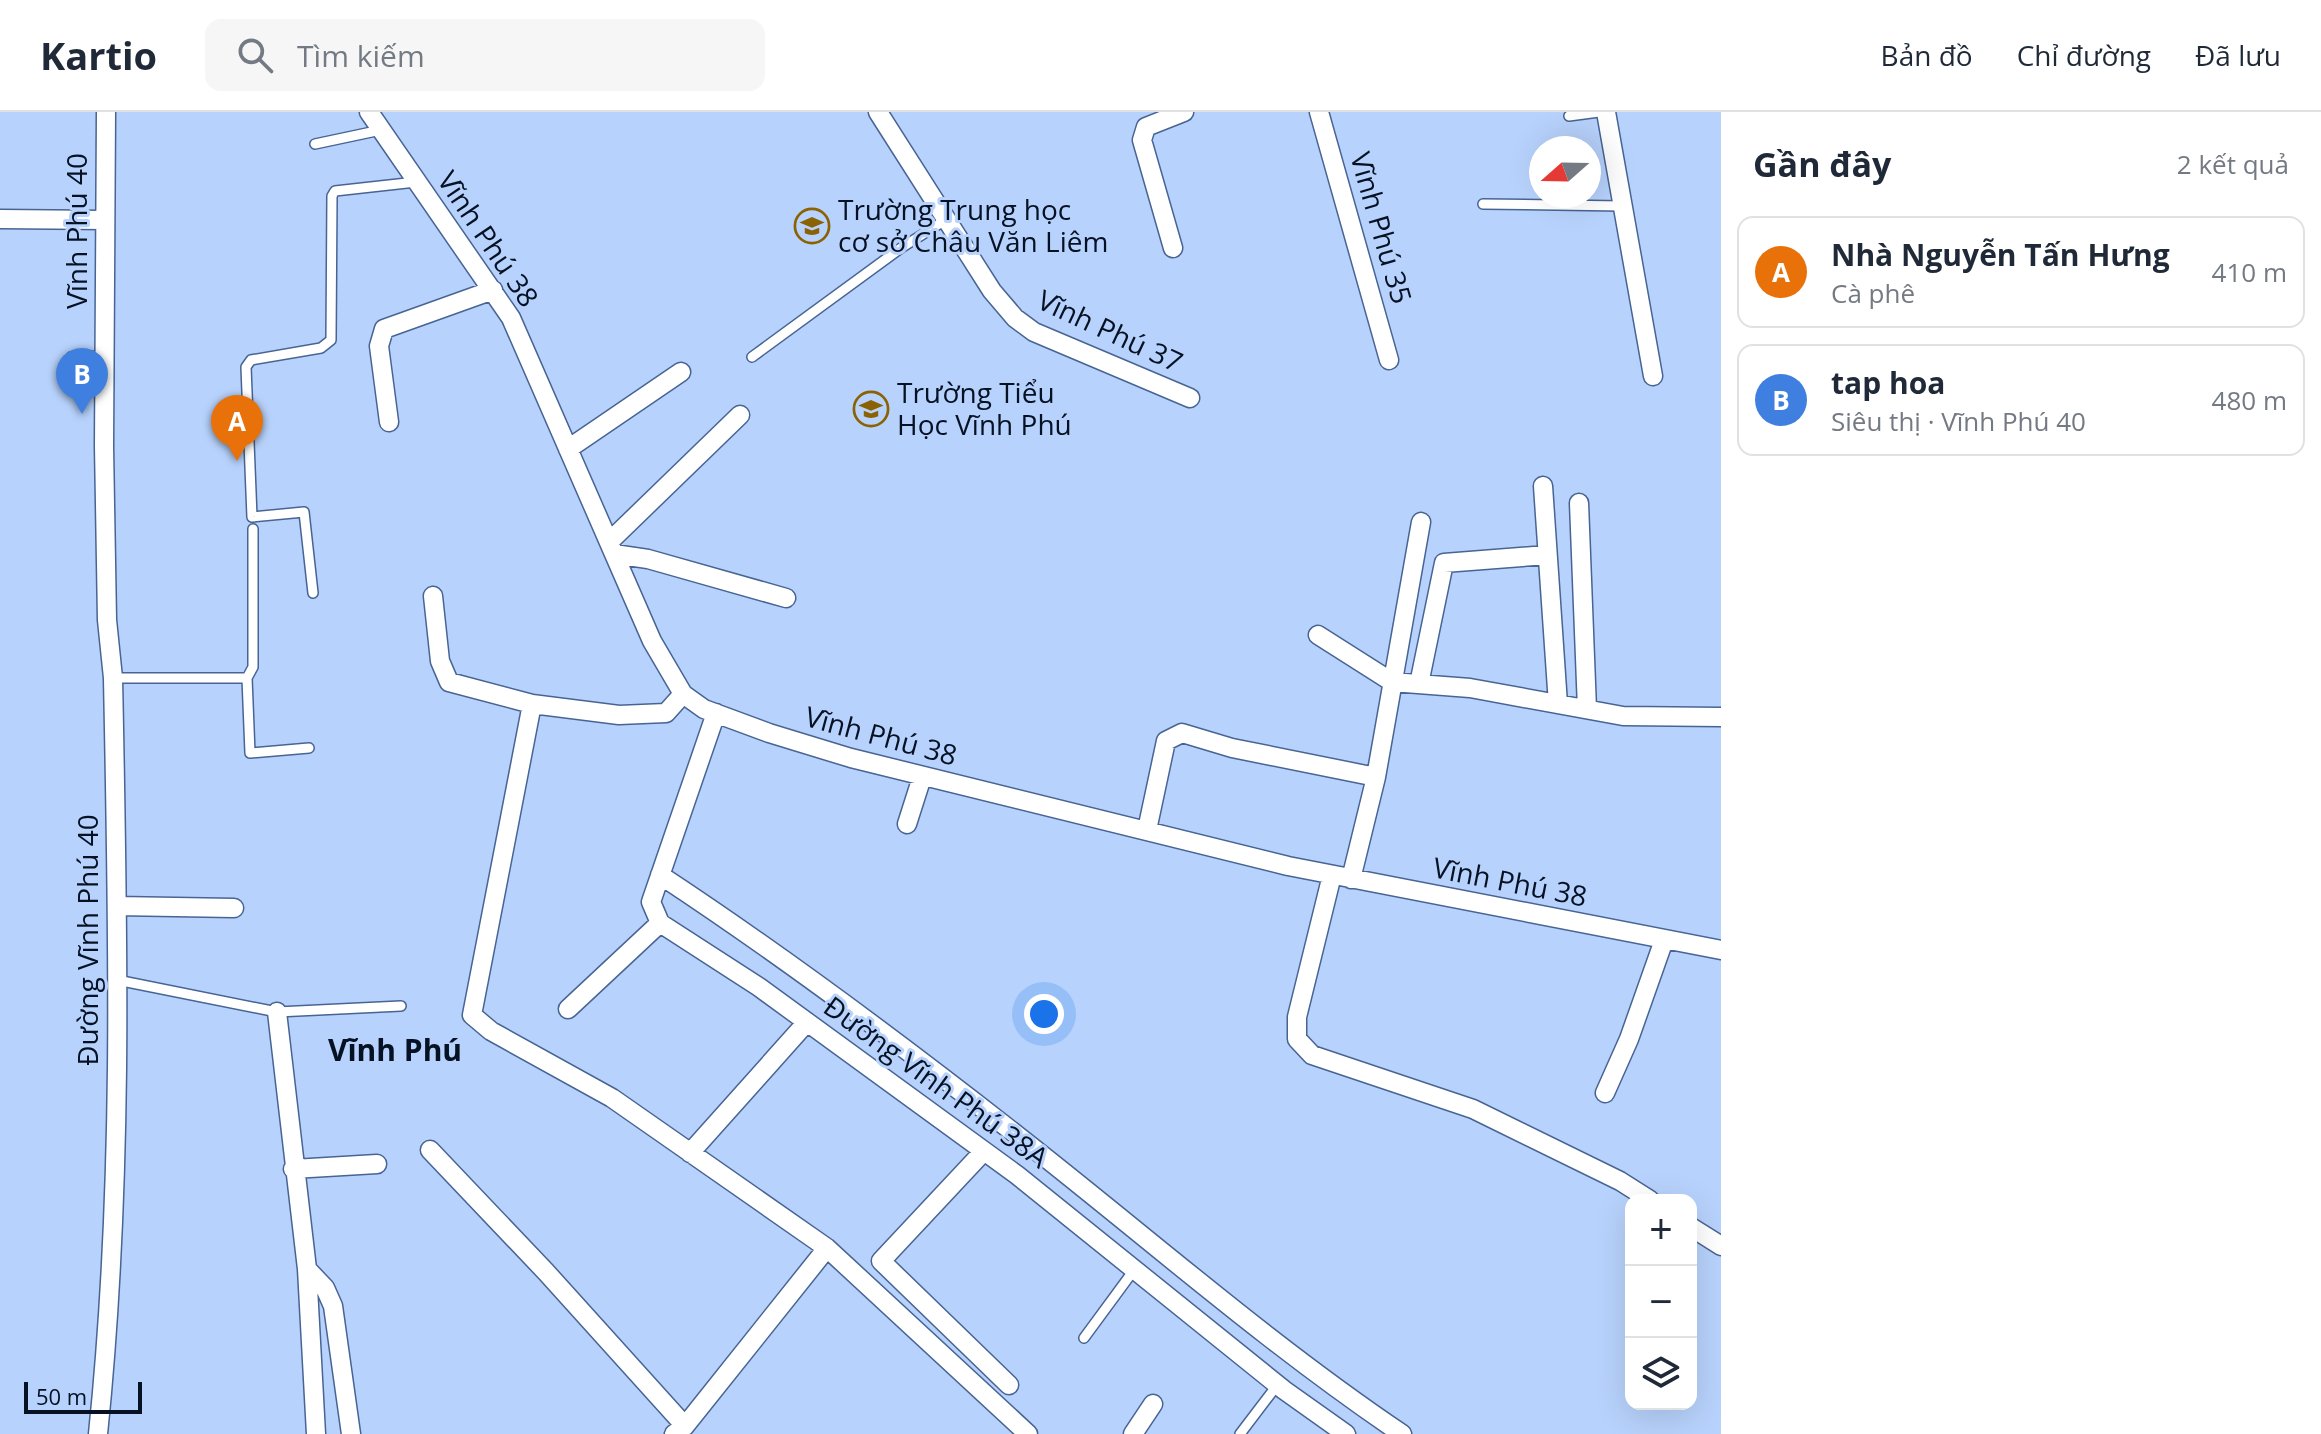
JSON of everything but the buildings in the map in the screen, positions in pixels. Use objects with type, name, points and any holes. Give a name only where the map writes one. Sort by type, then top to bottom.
[{"type":"street","name":"Vĩnh Phú 40","points":[[104,446],[106,112]]},
{"type":"street","name":"Vĩnh Phú 38","points":[[369,112],[511,318],[652,641],[683,694],[716,713],[769,733],[922,777],[1332,875],[1721,950]]},
{"type":"street","name":"Vĩnh Phú 37","points":[[878,112],[992,291],[1015,318],[1034,332],[1190,398]]},
{"type":"street","points":[[1173,248],[1142,140],[1146,127],[1184,112]]},
{"type":"street","name":"Vĩnh Phú 35","points":[[1319,112],[1389,360]]},
{"type":"street","points":[[1606,112],[1653,376]]},
{"type":"street","points":[[0,219],[105,220]]},
{"type":"street","points":[[389,422],[379,346],[384,329],[493,290]]},
{"type":"street","points":[[568,449],[681,372]]},
{"type":"street","points":[[740,415],[611,548],[786,598]]},
{"type":"street","name":"Đường Vĩnh Phú 40","points":[[98,1434],[111,1305],[117,980],[113,678],[107,620],[104,446]]},
{"type":"street","points":[[1543,486],[1558,704]]},
{"type":"street","points":[[1579,503],[1587,709]]},
{"type":"street","points":[[1351,879],[1376,777],[1421,522]]},
{"type":"street","points":[[1419,684],[1444,563],[1547,555]]},
{"type":"street","points":[[433,596],[440,661],[449,682],[532,704],[619,715],[666,713],[683,694]]},
{"type":"street","points":[[1318,635],[1392,682],[1470,688],[1623,716],[1721,717]]},
{"type":"street","points":[[532,704],[472,1015],[491,1031],[612,1098],[827,1248],[1028,1434]]},
{"type":"street","points":[[568,1009],[660,923],[651,902],[716,713]]},
{"type":"street","points":[[1147,830],[1166,741],[1182,733],[1232,748],[1376,777]]},
{"type":"street","points":[[907,824],[922,777]]},
{"type":"street","points":[[660,875],[749,934],[875,1027],[1019,1137],[1263,1335],[1402,1434]]},
{"type":"street","points":[[1332,875],[1297,1017],[1297,1039],[1312,1055],[1473,1109],[1641,1194]]},
{"type":"street","points":[[117,906],[234,908]]},
{"type":"street","name":"Đường Vĩnh Phú 38A","points":[[660,923],[807,1022],[984,1151],[1278,1384],[1346,1434]]},
{"type":"street","points":[[1605,1093],[1629,1039],[1664,940]]},
{"type":"street","points":[[277,1012],[307,1269],[316,1434]]},
{"type":"street","points":[[690,1153],[807,1022]]},
{"type":"street","points":[[430,1150],[546,1272],[680,1430],[827,1248]]},
{"type":"street","points":[[984,1151],[881,1261],[1009,1385]]},
{"type":"street","points":[[293,1169],[377,1164]]},
{"type":"street","points":[[1697,1231],[1721,1246]]},
{"type":"street","points":[[307,1269],[325,1288],[333,1306],[351,1434]]},
{"type":"street","points":[[1133,1434],[1153,1404]]},
{"type":"lane","points":[[1569,116],[1599,112]]},
{"type":"lane","points":[[315,144],[381,130]]},
{"type":"lane","points":[[313,593],[304,512],[252,517],[246,367],[251,360],[321,348],[331,340],[332,196],[335,191],[416,182]]},
{"type":"lane","points":[[1483,204],[1622,206]]},
{"type":"lane","points":[[752,357],[901,248],[947,219]]},
{"type":"lane","points":[[71,357],[104,356]]},
{"type":"lane","points":[[253,529],[253,667],[247,678],[250,753],[309,748]]},
{"type":"lane","points":[[113,678],[247,678]]},
{"type":"lane","points":[[117,980],[277,1012],[401,1006]]},
{"type":"lane","points":[[1084,1338],[1134,1270]]},
{"type":"lane","points":[[1240,1434],[1278,1384]]},
{"type":"place","name":"Trường Trung học cơ sở Châu Văn Liêm","points":[[812,226]]},
{"type":"place","name":"Trường Tiểu Học Vĩnh Phú","points":[[871,409]]},
{"type":"place","name":"tap hoa","points":[[82,414]]},
{"type":"place","name":"Nhà Nguyễn Tấn Hưng","points":[[237,461]]},
{"type":"district","name":"Vĩnh Phú","points":[[395,1051]]}]
